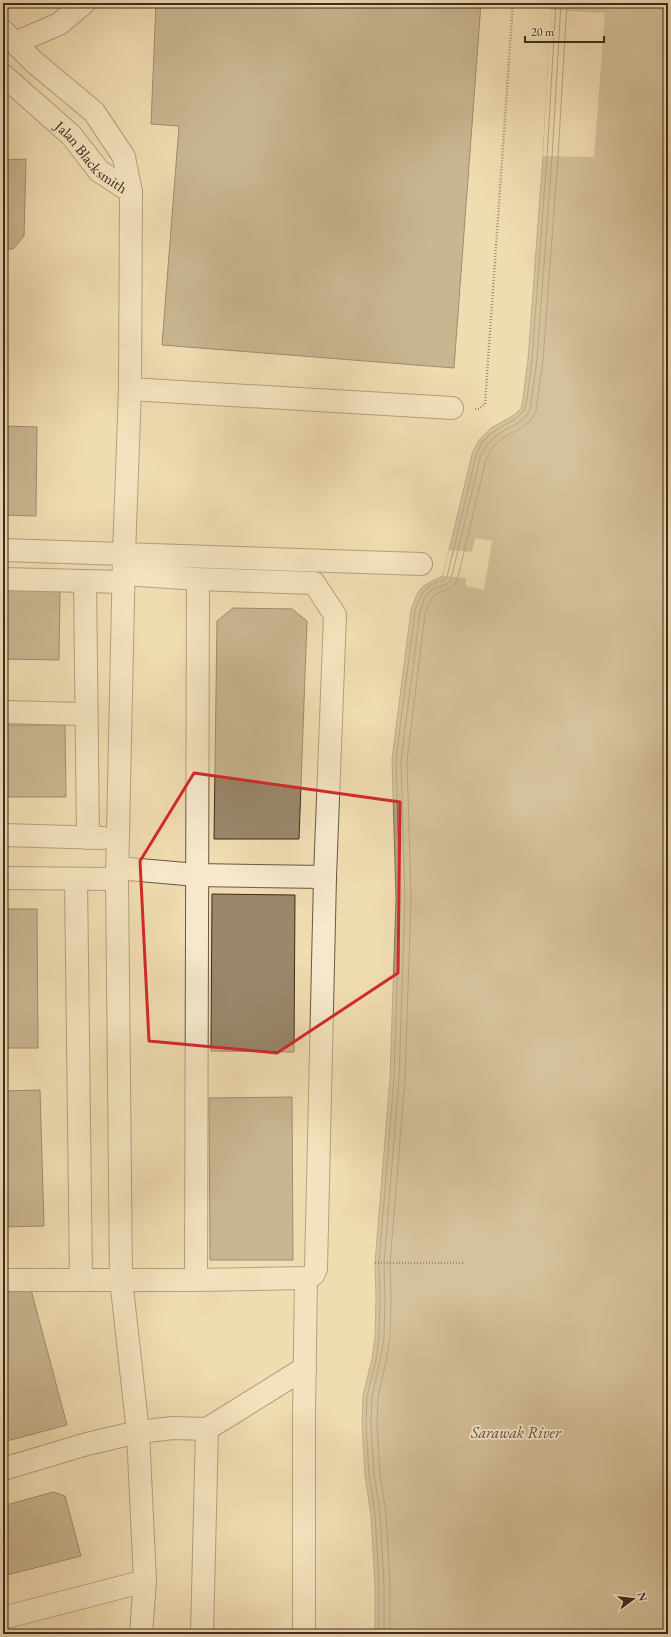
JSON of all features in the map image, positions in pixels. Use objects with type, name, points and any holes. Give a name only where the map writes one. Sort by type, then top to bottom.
[{"type":"street","points":[[9,37],[59,24],[84,3]]},
{"type":"street","name":"Jalan Blacksmith","points":[[9,37],[34,62],[94,112],[124,157],[131,192]]},
{"type":"street","name":"Jalan Blacksmith","points":[[3,75],[71,135],[98,171],[131,192]]},
{"type":"street","points":[[131,192],[130,389],[117,874],[121,1279],[138,1432],[145,1581],[141,1634]]},
{"type":"street","points":[[130,389],[452,408]]},
{"type":"street","points":[[3,550],[124,570],[198,579],[314,583],[335,615],[325,877],[316,1269],[313,1275],[306,1278],[196,1280],[3,1280]]},
{"type":"street","points":[[3,579],[85,581],[124,570],[421,564]]},
{"type":"street","points":[[196,1280],[198,579]]},
{"type":"street","points":[[85,581],[88,838]]},
{"type":"street","points":[[3,712],[86,714]]},
{"type":"street","points":[[3,835],[118,839]]},
{"type":"street","points":[[3,878],[76,879],[117,874],[325,877]]},
{"type":"street","points":[[76,879],[81,1280]]},
{"type":"street","points":[[304,1634],[306,1278]]},
{"type":"street","points":[[3,1469],[87,1444],[138,1432],[172,1428],[207,1429],[305,1368]]},
{"type":"street","points":[[202,1634],[207,1429]]},
{"type":"street","points":[[3,1618],[145,1581]]},
{"type":"path","points":[[452,408],[479,409],[485,404],[513,3]]},
{"type":"path","points":[[375,1263],[465,1263]]},
{"type":"highlighted area","points":[[194,773],[400,802],[398,973],[277,1053],[149,1041],[140,861]]},
{"type":"water","name":"Sarawak River","points":[[552,3],[668,3],[668,1634],[375,1634],[375,1586],[371,1515],[365,1475],[362,1424],[363,1395],[372,1359],[375,1337],[375,1263],[390,1078],[396,899],[392,759],[411,610],[416,596],[425,585],[443,576],[472,454],[479,440],[491,428],[514,415],[521,408],[528,359],[543,156]]},
{"type":"pier","points":[[551,10],[605,13],[594,157],[543,156]]},
{"type":"pier","points":[[475,538],[492,541],[484,590],[466,586],[466,578],[443,576],[449,550],[472,552]]},
{"type":"building","points":[[156,3],[481,3],[454,368],[162,345],[179,126],[151,124]]},
{"type":"building","points":[[26,159],[24,236],[13,249],[3,249],[3,160]]},
{"type":"building","points":[[3,426],[37,427],[36,516],[3,515]]},
{"type":"building","points":[[3,588],[60,589],[59,660],[3,659]]},
{"type":"building","points":[[233,608],[292,609],[307,621],[299,839],[214,839],[217,621]]},
{"type":"building","points":[[3,725],[65,725],[66,797],[3,797]]},
{"type":"building","points":[[212,894],[295,895],[294,1052],[211,1051]]},
{"type":"building","points":[[3,909],[37,909],[38,1048],[3,1048]]},
{"type":"building","points":[[40,1090],[44,1226],[3,1227],[3,1091]]},
{"type":"building","points":[[292,1097],[293,1260],[210,1260],[209,1098]]},
{"type":"building","points":[[30,1286],[67,1425],[3,1442],[3,1294]]},
{"type":"building","points":[[53,1492],[65,1496],[81,1556],[3,1576],[3,1506]]}]
